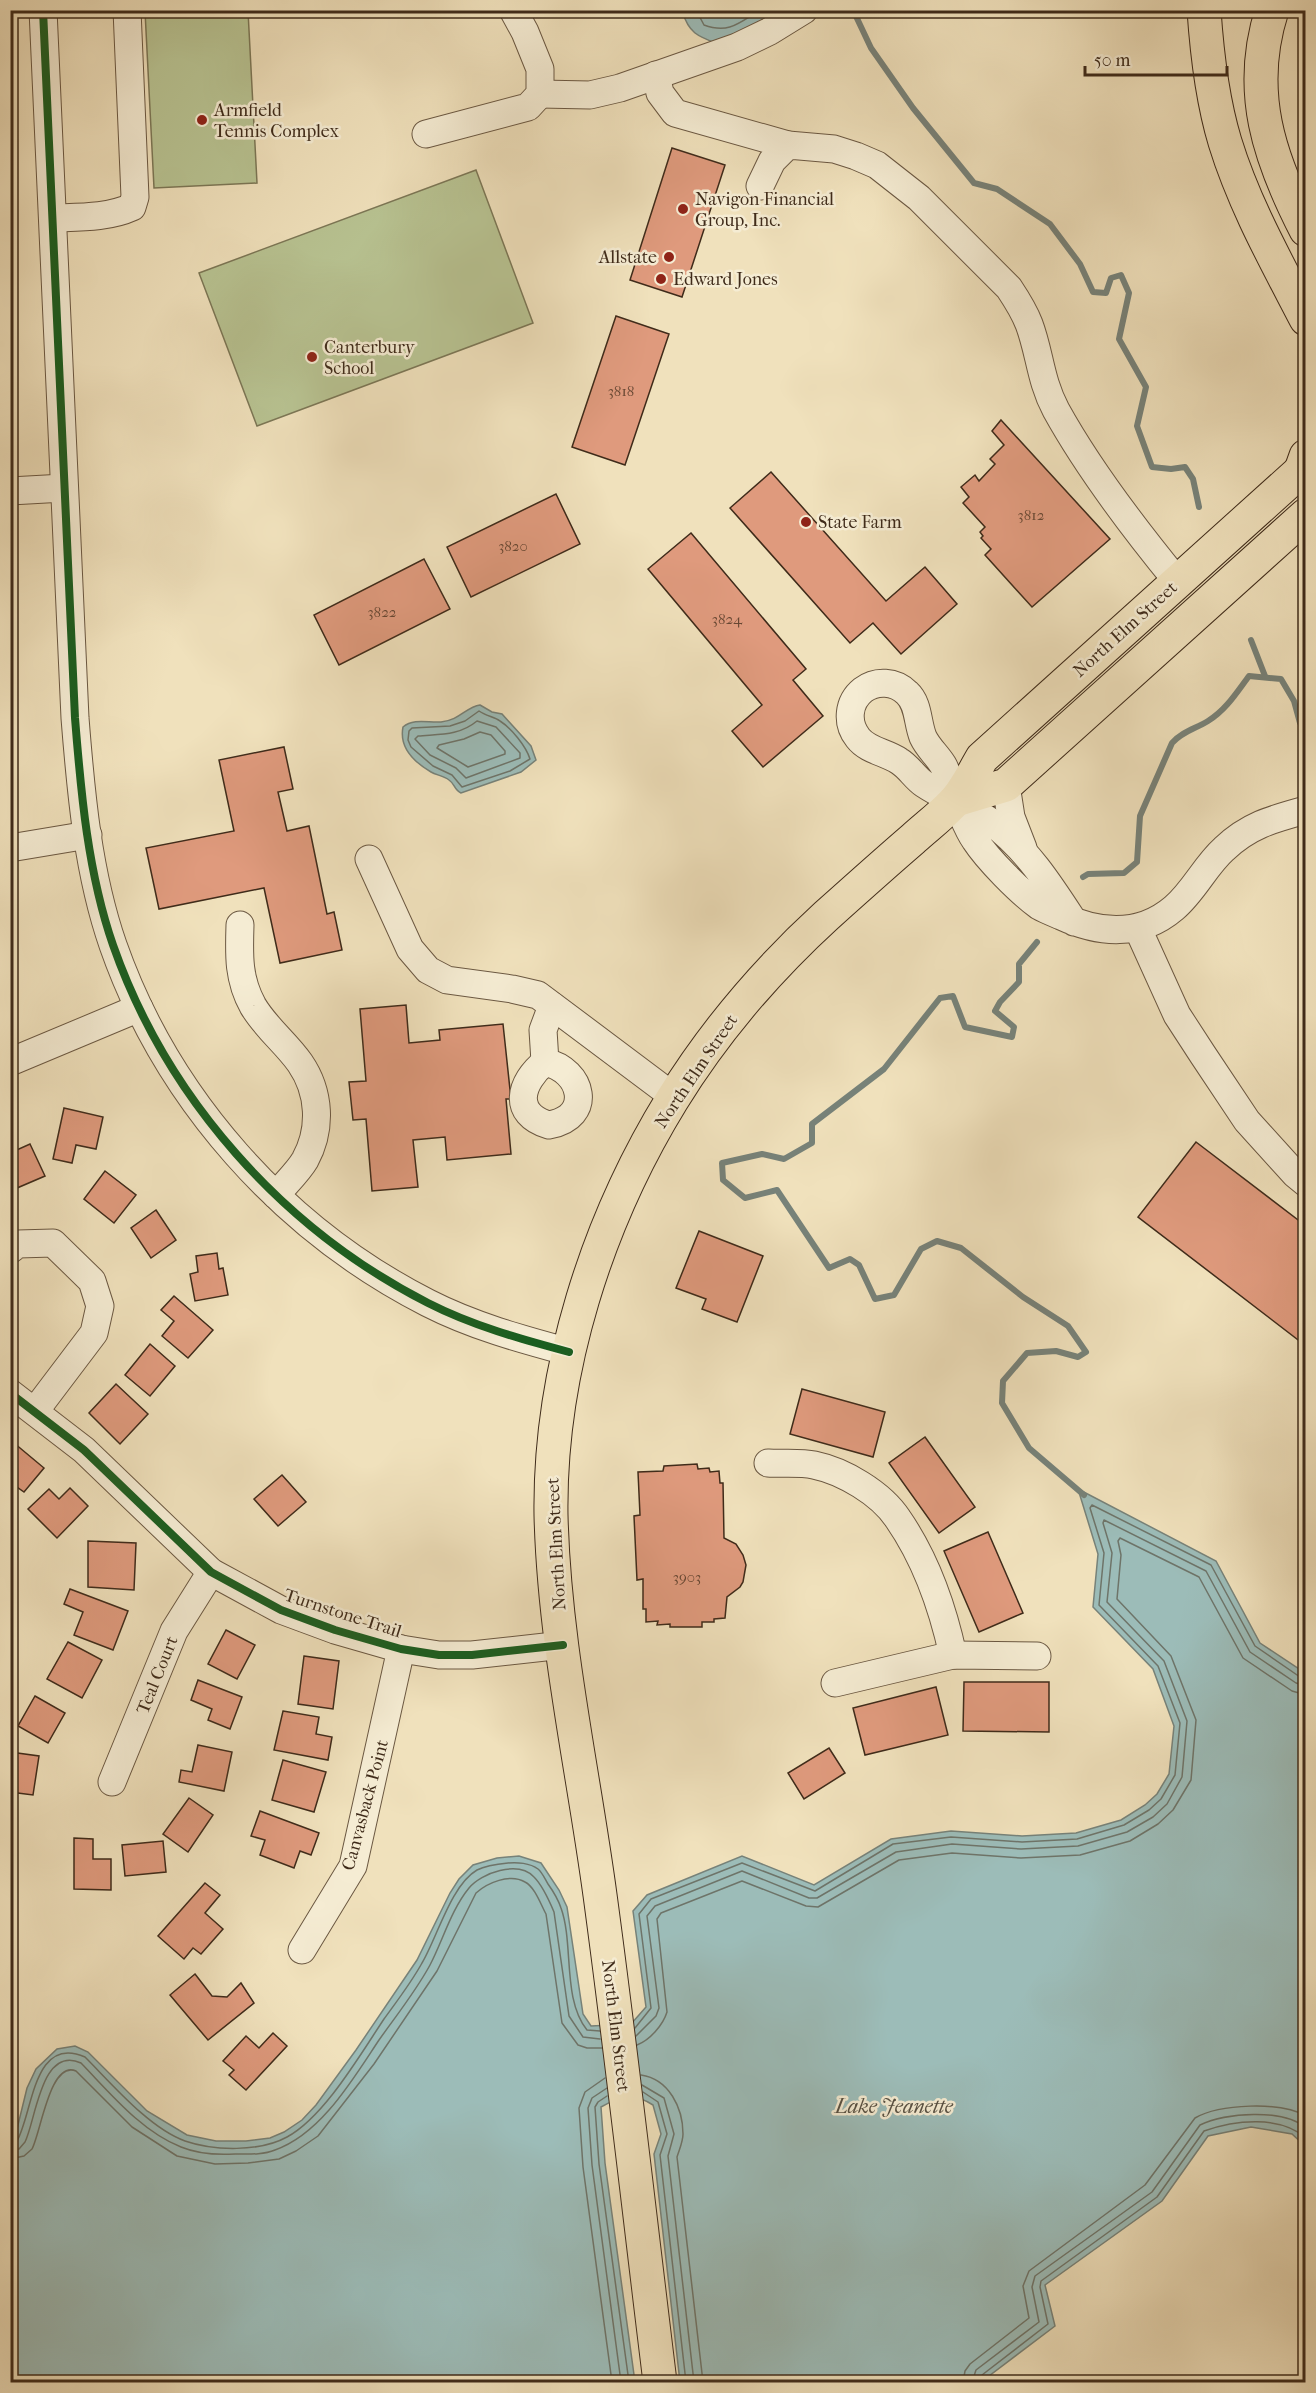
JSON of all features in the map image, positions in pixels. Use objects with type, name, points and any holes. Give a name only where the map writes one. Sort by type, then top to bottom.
[{"type":"main road","points":[[1203,10],[1210,76],[1225,142],[1249,205],[1305,318]]},
{"type":"main road","points":[[1272,10],[1261,59],[1262,114],[1274,159],[1305,230]]},
{"type":"main road","name":"North Elm Street","points":[[660,2382],[600,1893],[554,1574],[551,1512],[556,1437],[569,1352],[585,1293],[606,1236],[636,1167],[674,1097],[718,1034],[784,957],[956,800],[982,758],[1304,464]]},
{"type":"main road","name":"North Elm Street","points":[[956,800],[1006,785],[1305,515]]},
{"type":"street","points":[[43,10],[75,718],[88,835],[112,944],[139,1008],[184,1088],[249,1169],[276,1195],[334,1245],[429,1304],[511,1336],[569,1352]]},
{"type":"street","points":[[52,218],[96,216],[132,207],[135,198],[127,10]]},
{"type":"street","points":[[426,134],[528,107],[540,94],[540,69],[513,10]]},
{"type":"street","points":[[540,94],[590,95],[620,88],[737,47],[770,31],[804,10]]},
{"type":"street","points":[[656,75],[660,93],[675,113],[788,145],[834,149],[877,165],[919,198],[1009,288],[1030,326],[1043,382],[1056,410],[1088,461],[1152,551],[1177,581]]},
{"type":"street","points":[[760,186],[772,160],[788,145]]},
{"type":"street","points":[[10,491],[64,488]]},
{"type":"street","points":[[1025,852],[993,824],[956,800],[922,783],[902,762],[869,747],[856,736],[852,728],[850,711],[858,695],[872,685],[890,683],[898,686],[912,698],[922,735],[943,765],[956,800],[975,840],[1016,885],[1040,907],[1094,928],[1117,931],[1138,929],[1158,920],[1175,907],[1223,849],[1260,823],[1305,810]]},
{"type":"street","points":[[1006,785],[1011,817],[1025,852],[1074,922]]},
{"type":"street","points":[[10,848],[88,835]]},
{"type":"street","points":[[369,859],[410,949],[428,970],[447,980],[538,995],[674,1097]]},
{"type":"street","points":[[240,925],[239,968],[252,1005],[272,1033],[300,1064],[317,1099],[315,1134],[305,1161],[276,1195]]},
{"type":"street","points":[[1138,929],[1178,1016],[1203,1055],[1247,1121],[1305,1183]]},
{"type":"street","points":[[545,1062],[543,1030],[552,1006]]},
{"type":"street","points":[[10,1062],[139,1008]]},
{"type":"street","points":[[10,1250],[18,1244],[53,1243],[92,1281],[100,1306],[94,1333],[35,1411]]},
{"type":"street","name":"Turnstone Trail","points":[[10,1393],[84,1450],[211,1572],[281,1611],[335,1630],[401,1649],[440,1655],[472,1655],[563,1645]]},
{"type":"street","points":[[768,1463],[814,1465],[862,1484],[897,1517],[925,1570],[945,1618],[953,1655]]},
{"type":"street","name":"Teal Court","points":[[112,1782],[174,1631],[211,1572]]},
{"type":"street","name":"Canvasback Point","points":[[302,1950],[353,1866],[401,1649]]},
{"type":"street","points":[[835,1683],[953,1655],[1037,1656]]},
{"type":"green space","name":"Armfield Tennis Complex","points":[[145,11],[248,11],[257,183],[154,188]]},
{"type":"green space","points":[[476,170],[533,323],[257,426],[199,273]]},
{"type":"water","points":[[682,11],[787,11],[718,44],[695,33]]},
{"type":"water","points":[[480,705],[492,712],[502,714],[531,746],[536,760],[521,772],[461,793],[445,777],[431,772],[414,759],[403,741],[403,727],[416,722],[448,721]]},
{"type":"water","name":"Lake Jeanette","points":[[1078,1489],[1216,1561],[1260,1643],[1305,1673],[1305,2146],[1292,2134],[1251,2127],[1208,2136],[1162,2201],[1045,2285],[1055,2326],[981,2382],[680,2382],[654,2154],[661,2134],[653,2105],[639,2098],[627,2097],[601,2107],[605,2163],[635,2382],[11,2382],[11,2142],[17,2129],[27,2088],[36,2069],[57,2049],[75,2046],[88,2052],[147,2111],[187,2135],[216,2141],[270,2138],[302,2120],[316,2105],[417,1960],[450,1893],[459,1879],[473,1865],[497,1858],[519,1856],[541,1863],[567,1907],[583,2014],[591,2026],[631,2024],[646,2007],[633,1911],[647,1895],[742,1856],[814,1885],[891,1839],[951,1831],[1022,1836],[1076,1833],[1121,1820],[1145,1805],[1157,1794],[1169,1774],[1174,1726],[1153,1669],[1093,1607],[1098,1554]]},
{"type":"building","points":[[672,148],[725,165],[682,297],[630,280]]},
{"type":"building","points":[[616,316],[669,334],[625,465],[572,447]]},
{"type":"building","points":[[1001,420],[1110,539],[1032,607],[985,555],[991,549],[981,538],[983,536],[980,532],[985,527],[963,503],[969,497],[961,487],[975,475],[979,481],[995,464],[990,459],[1004,445],[992,431]]},
{"type":"building","points":[[771,472],[886,601],[925,567],[957,604],[901,654],[873,623],[850,643],[730,508]]},
{"type":"building","points":[[556,494],[580,544],[471,597],[447,547]]},
{"type":"building","points":[[691,533],[806,669],[793,680],[823,716],[763,767],[732,731],[762,705],[648,569]]},
{"type":"building","points":[[424,559],[450,609],[339,665],[314,615]]},
{"type":"building","points":[[284,747],[293,789],[278,792],[287,831],[309,826],[327,914],[334,912],[342,950],[280,963],[264,888],[159,909],[146,848],[234,831],[219,760]]},
{"type":"building","points":[[406,1005],[409,1043],[440,1040],[439,1030],[503,1024],[511,1099],[506,1099],[511,1154],[447,1160],[445,1137],[413,1140],[418,1187],[372,1191],[366,1119],[353,1120],[349,1082],[366,1081],[360,1009]]},
{"type":"building","points":[[64,1108],[103,1117],[96,1149],[76,1145],[72,1163],[53,1159]]},
{"type":"building","points":[[1196,1142],[1306,1226],[1306,1346],[1138,1217]]},
{"type":"building","points":[[30,1144],[45,1176],[10,1191],[10,1153]]},
{"type":"building","points":[[105,1171],[136,1195],[114,1223],[84,1199]]},
{"type":"building","points":[[156,1210],[176,1240],[151,1258],[131,1228]]},
{"type":"building","points":[[699,1231],[763,1256],[737,1322],[702,1309],[706,1299],[676,1288]]},
{"type":"building","points":[[217,1253],[219,1269],[223,1268],[228,1295],[195,1301],[190,1274],[198,1272],[196,1256]]},
{"type":"building","points":[[174,1296],[213,1330],[188,1358],[162,1336],[174,1321],[161,1310]]},
{"type":"building","points":[[150,1344],[175,1366],[150,1396],[125,1375]]},
{"type":"building","points":[[116,1384],[148,1414],[120,1444],[89,1413]]},
{"type":"building","points":[[802,1389],[885,1412],[873,1457],[790,1434]]},
{"type":"building","points":[[925,1437],[975,1507],[939,1533],[889,1463]]},
{"type":"building","points":[[14,1443],[44,1468],[24,1492],[10,1482],[10,1447]]},
{"type":"building","points":[[697,1464],[698,1469],[709,1468],[710,1472],[719,1471],[720,1483],[723,1483],[724,1538],[736,1544],[743,1555],[746,1565],[743,1582],[727,1597],[725,1618],[714,1619],[714,1622],[702,1622],[702,1627],[670,1627],[670,1624],[657,1625],[658,1621],[646,1622],[646,1609],[643,1609],[643,1579],[637,1580],[634,1516],[640,1515],[638,1472],[663,1471],[664,1466]]},
{"type":"building","points":[[282,1475],[306,1502],[278,1526],[254,1499]]},
{"type":"building","points":[[70,1488],[88,1506],[57,1538],[28,1509],[49,1489],[59,1499]]},
{"type":"building","points":[[988,1532],[1023,1613],[979,1632],[944,1551]]},
{"type":"building","points":[[88,1541],[136,1543],[134,1590],[88,1587]]},
{"type":"building","points":[[70,1589],[128,1611],[113,1650],[74,1635],[83,1612],[64,1604]]},
{"type":"building","points":[[226,1630],[255,1645],[237,1679],[208,1664]]},
{"type":"building","points":[[68,1642],[102,1660],[82,1698],[47,1679]]},
{"type":"building","points":[[304,1656],[339,1661],[333,1709],[298,1704]]},
{"type":"building","points":[[198,1680],[242,1697],[230,1729],[208,1720],[212,1709],[191,1700]]},
{"type":"building","points":[[964,1682],[1049,1682],[1049,1732],[963,1731]]},
{"type":"building","points":[[936,1687],[948,1735],[865,1755],[853,1708]]},
{"type":"building","points":[[35,1696],[65,1713],[48,1743],[18,1726]]},
{"type":"building","points":[[283,1711],[319,1717],[316,1734],[332,1737],[328,1760],[274,1750]]},
{"type":"building","points":[[198,1745],[232,1752],[224,1791],[179,1782],[181,1770],[192,1772]]},
{"type":"building","points":[[829,1748],[845,1773],[804,1799],[788,1773]]},
{"type":"building","points":[[10,1752],[39,1756],[33,1795],[10,1792]]},
{"type":"building","points":[[283,1760],[326,1772],[314,1812],[272,1800]]},
{"type":"building","points":[[189,1798],[213,1815],[188,1852],[163,1834]]},
{"type":"building","points":[[260,1811],[319,1833],[311,1855],[300,1851],[294,1868],[260,1855],[265,1840],[251,1836]]},
{"type":"building","points":[[74,1838],[93,1839],[93,1859],[111,1859],[111,1890],[74,1889]]},
{"type":"building","points":[[163,1841],[166,1872],[125,1876],[122,1845]]},
{"type":"building","points":[[205,1883],[220,1895],[205,1913],[223,1929],[201,1954],[193,1948],[184,1959],[158,1936]]},
{"type":"building","points":[[195,1974],[212,1996],[227,1997],[241,1983],[254,2003],[208,2040],[170,1995]]},
{"type":"building","points":[[273,2033],[287,2046],[246,2090],[229,2075],[234,2070],[223,2061],[246,2036],[259,2048]]},
{"type":"waterway","points":[[854,12],[871,48],[913,108],[974,183],[997,189],[1050,224],[1080,264],[1093,292],[1106,293],[1111,278],[1121,275],[1129,293],[1119,339],[1146,387],[1137,426],[1152,467],[1171,469],[1185,467],[1193,479],[1199,507]]},
{"type":"waterway","points":[[1251,640],[1265,676]]},
{"type":"waterway","points":[[1083,877],[1088,874],[1124,873],[1137,862],[1140,816],[1172,743],[1220,712],[1249,676],[1281,679],[1294,701],[1300,723],[1306,726]]},
{"type":"waterway","points":[[1037,942],[1019,964],[1019,982],[1000,1002],[995,1011],[1014,1027],[1012,1037],[965,1027],[953,996],[940,998],[884,1069],[812,1124],[812,1143],[784,1159],[762,1154],[722,1163],[723,1180],[745,1198],[777,1190],[829,1268],[850,1259],[859,1265],[875,1299],[894,1295],[921,1249],[937,1241],[961,1248],[1023,1297],[1068,1326],[1086,1352],[1078,1357],[1056,1351],[1027,1353],[1003,1381],[1002,1403],[1029,1448],[1084,1495]]},
{"type":"cycle path","points":[[43,10],[75,718],[87,833],[97,890],[113,945],[136,1002],[165,1056],[198,1106],[236,1154],[279,1198],[325,1238],[375,1273],[428,1303],[480,1325],[569,1352]]},
{"type":"cycle path","points":[[10,1393],[84,1450],[211,1572],[281,1610],[335,1630],[401,1649],[439,1655],[472,1655],[563,1645]]},
{"type":"place","name":"Armfield Tennis Complex","points":[[202,120]]},
{"type":"place","name":"Navigon Financial Group, Inc.","points":[[683,209]]},
{"type":"place","name":"Allstate","points":[[669,257]]},
{"type":"place","name":"Edward Jones","points":[[661,279]]},
{"type":"place","name":"Canterbury School","points":[[312,357]]},
{"type":"place","name":"State Farm","points":[[806,522]]}]
